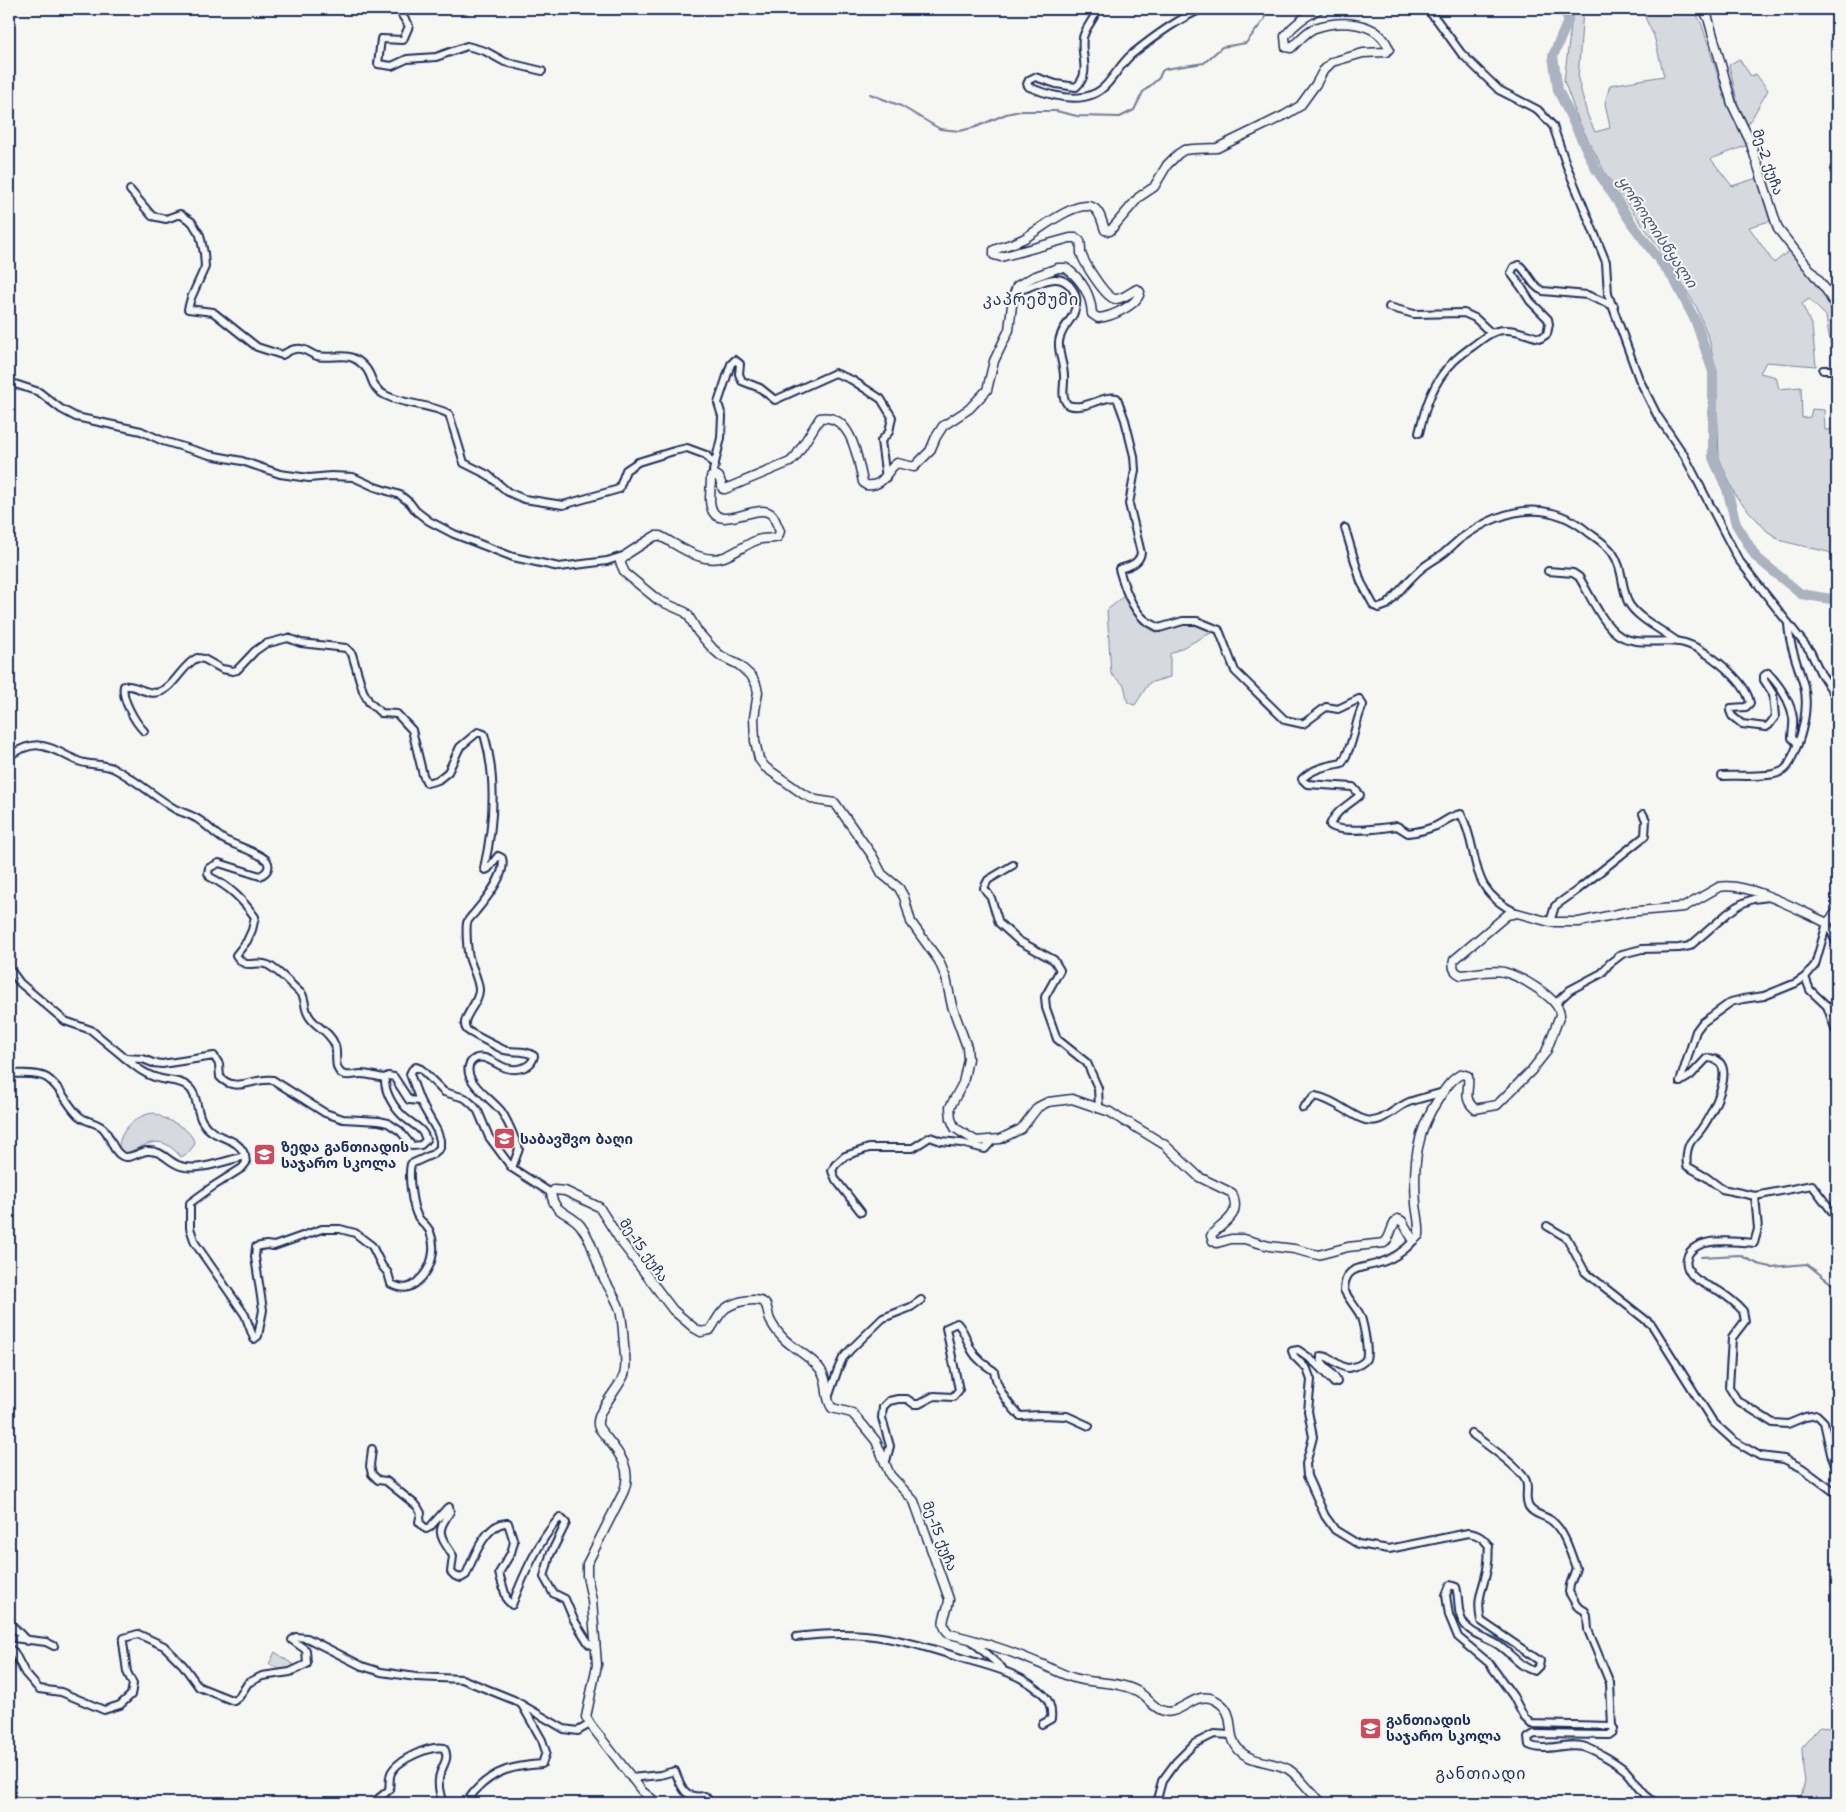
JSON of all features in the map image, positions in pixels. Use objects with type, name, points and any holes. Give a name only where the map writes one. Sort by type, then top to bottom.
[{"type":"street","points":[[398,9],[409,26],[403,40],[381,39],[378,64],[392,66],[407,59],[436,57],[467,46],[485,51],[505,62],[542,71]]},
{"type":"street","points":[[1097,9],[1083,35],[1082,47],[1086,72],[1081,83],[1076,87],[1035,78],[1029,80],[1027,84],[1029,87],[1070,98],[1084,98],[1096,94],[1106,86],[1130,56],[1171,26],[1202,9]]},
{"type":"street","points":[[886,478],[881,441],[888,432],[892,417],[881,399],[852,380],[835,373],[775,400],[760,388],[742,381],[739,374],[740,364],[735,360],[718,403],[722,416],[721,438],[713,471],[720,477],[723,489],[790,462],[796,456],[817,421],[823,418],[830,418],[838,423],[850,435],[855,444],[863,482],[866,485],[873,486],[879,484],[886,478],[892,467],[897,463],[914,467],[930,451],[943,426],[969,408],[987,390],[994,361],[1009,330],[1014,291],[1021,283],[1058,268],[1066,268],[1071,271],[1090,296],[1092,314],[1095,317],[1108,317],[1119,312],[1139,297],[1140,292],[1136,289],[1120,299],[1109,296],[1081,253],[1080,241],[1076,238],[1001,257],[994,255],[994,250],[1022,239],[1083,205],[1093,207],[1098,211],[1105,230],[1110,231],[1139,197],[1154,186],[1167,165],[1184,150],[1217,148],[1285,115],[1300,106],[1323,71],[1332,62],[1351,55],[1386,52],[1389,50],[1387,43],[1372,30],[1363,24],[1355,23],[1314,28],[1291,48],[1286,47],[1285,36],[1301,19],[1319,9]]},
{"type":"street","points":[[1426,9],[1437,20],[1461,53],[1499,90],[1538,110],[1553,126],[1566,164],[1606,262],[1608,294],[1614,306],[1639,379],[1657,415],[1684,454],[1738,559],[1810,651],[1821,674],[1837,698]]},
{"type":"street","name":"მე-2 ქუჩა","points":[[1703,9],[1708,18],[1732,104],[1750,141],[1778,229],[1827,291],[1837,309]]},
{"type":"street","points":[[130,190],[152,216],[166,219],[180,214],[192,222],[200,235],[204,252],[204,267],[190,298],[188,309],[213,312],[257,347],[282,355],[296,348],[316,356],[341,355],[355,359],[368,371],[374,387],[386,396],[441,410],[449,414],[464,462],[488,476],[515,496],[563,505],[586,497],[607,493],[619,489],[626,470],[638,462],[687,448],[706,455],[715,466]]},
{"type":"street","points":[[1419,433],[1424,414],[1438,381],[1452,362],[1491,333],[1502,330],[1515,330],[1541,338],[1547,334],[1548,319],[1530,301],[1511,273],[1517,265],[1523,268],[1538,289],[1588,294],[1614,306]]},
{"type":"street","points":[[1014,291],[1029,288],[1051,278],[1060,278],[1070,285],[1077,302],[1072,315],[1060,335],[1058,344],[1064,377],[1064,399],[1068,405],[1081,406],[1112,397],[1117,398],[1134,456],[1135,470],[1129,504],[1141,553],[1140,559],[1135,563],[1119,569],[1135,608],[1145,620],[1159,628],[1183,621],[1197,621],[1219,630],[1235,671],[1285,720],[1303,724],[1326,706],[1338,709],[1360,699],[1363,705],[1356,719],[1350,752],[1342,763],[1323,767],[1307,774],[1302,779],[1307,784],[1353,787],[1358,791],[1360,795],[1332,818],[1330,825],[1334,829],[1377,829],[1397,826],[1408,834],[1422,832],[1438,825],[1450,816],[1461,814],[1467,825],[1478,877],[1488,891],[1505,907],[1517,913],[1550,922],[1579,922],[1628,912],[1684,907],[1718,887],[1724,886],[1770,897],[1827,924],[1837,944]]},
{"type":"street","points":[[1389,307],[1414,314],[1464,313],[1475,318],[1491,333]]},
{"type":"street","points":[[1823,370],[1837,370]]},
{"type":"street","points":[[9,382],[39,392],[61,409],[76,417],[141,431],[163,442],[210,455],[242,461],[280,474],[308,478],[353,477],[400,495],[429,521],[454,534],[513,557],[559,567],[607,561],[628,554]]},
{"type":"street","points":[[716,475],[711,477],[710,503],[716,515],[719,517],[733,517],[765,511],[771,514],[780,532],[778,537],[772,540],[758,539],[724,557],[713,558],[699,556],[660,536],[655,536],[628,554],[620,562],[625,572],[658,600],[685,612],[698,632],[713,649],[738,665],[752,677],[758,692],[754,718],[755,742],[759,759],[774,775],[803,794],[816,800],[835,803],[872,855],[882,874],[900,888],[911,922],[939,962],[946,978],[952,1006],[967,1047],[967,1069],[963,1082],[950,1107],[951,1119],[955,1128],[971,1139],[984,1142],[1000,1139],[1021,1129],[1038,1107],[1048,1102],[1072,1099],[1110,1112],[1152,1137],[1199,1177],[1232,1193],[1236,1204],[1234,1212],[1211,1236],[1213,1241],[1217,1243],[1231,1239],[1244,1239],[1318,1255],[1348,1247],[1384,1242],[1387,1240],[1394,1222],[1398,1219],[1402,1221],[1408,1235],[1415,1239]]},
{"type":"street","points":[[1345,528],[1361,582],[1374,606],[1379,608],[1387,604],[1421,569],[1444,554],[1461,539],[1493,520],[1508,513],[1542,510],[1561,514],[1581,526],[1611,550],[1619,563],[1628,601],[1632,608],[1678,642],[1705,653],[1720,663],[1742,687],[1750,703],[1746,707],[1731,708],[1730,711],[1732,716],[1742,724],[1766,727],[1775,717],[1773,694],[1764,680],[1764,676],[1768,673],[1778,684],[1787,702],[1793,718],[1792,738],[1798,744]]},
{"type":"street","points":[[1548,571],[1573,573],[1578,576],[1609,627],[1619,635],[1643,642],[1678,642]]},
{"type":"street","points":[[1722,776],[1771,775],[1780,772],[1787,768],[1798,744],[1805,710],[1805,689],[1789,640],[1788,622]]},
{"type":"street","points":[[144,731],[136,723],[124,695],[124,686],[128,685],[150,693],[159,692],[165,689],[188,664],[197,658],[204,659],[222,669],[237,670],[255,651],[265,644],[288,638],[301,643],[346,648],[352,654],[363,691],[369,702],[381,713],[397,714],[412,730],[423,775],[427,783],[438,780],[448,772],[460,747],[474,734],[478,732],[484,734],[489,751],[493,788],[491,829],[484,868],[488,870],[498,856],[503,861],[501,873],[492,889],[467,922],[467,949],[476,974],[479,990],[477,1002],[465,1019],[464,1024],[466,1030],[472,1034],[505,1050],[530,1052],[534,1056],[530,1065],[524,1068],[507,1068],[484,1058],[478,1058],[471,1062],[468,1070],[473,1082],[501,1112],[510,1127],[519,1149],[512,1168]]},
{"type":"street","points":[[9,756],[26,746],[35,744],[59,750],[80,762],[102,764],[115,769],[177,810],[201,822],[229,843],[264,858],[268,863],[268,868],[260,876],[219,863],[209,868],[208,873],[210,877],[224,884],[237,894],[255,917],[249,936],[236,955],[241,962],[249,965],[259,963],[269,966],[302,994],[309,1017],[328,1034],[334,1044],[337,1068],[341,1073],[384,1078],[388,1076],[394,1077],[409,1100],[420,1101]]},
{"type":"street","points":[[1550,922],[1555,906],[1645,836],[1646,820],[1643,814]]},
{"type":"street","points":[[1013,865],[988,880],[984,888],[991,898],[999,923],[1019,941],[1054,960],[1060,970],[1045,997],[1046,1008],[1057,1039],[1087,1063],[1098,1088],[1099,1108]]},
{"type":"street","points":[[1556,1003],[1570,990],[1602,973],[1609,964],[1622,954],[1642,949],[1690,946],[1741,904],[1753,899],[1770,897]]},
{"type":"street","points":[[1837,912],[1827,924],[1815,965],[1805,977],[1796,983],[1764,996],[1743,998],[1731,1002],[1707,1019],[1696,1031],[1680,1082],[1690,1076],[1707,1058],[1718,1061],[1724,1068],[1724,1078],[1715,1106],[1703,1127],[1690,1144],[1685,1156],[1687,1166],[1706,1177],[1722,1190],[1755,1196],[1812,1185],[1837,1218]]},
{"type":"street","points":[[1517,913],[1507,915],[1500,920],[1463,952],[1454,960],[1454,969],[1461,975],[1505,972],[1550,997],[1560,1008],[1560,1015],[1546,1052],[1531,1071],[1497,1105],[1475,1109],[1472,1107],[1466,1095],[1468,1076],[1465,1074],[1453,1080],[1426,1119],[1417,1144],[1414,1181],[1419,1235],[1411,1244],[1391,1258],[1355,1268],[1347,1276],[1344,1290],[1360,1314],[1364,1333],[1365,1359],[1361,1363],[1346,1368],[1336,1364],[1328,1357],[1322,1356],[1322,1362],[1336,1379],[1337,1382],[1334,1383],[1320,1366],[1303,1353],[1298,1350],[1292,1351],[1294,1356],[1307,1369],[1311,1380],[1308,1411],[1313,1436],[1306,1464],[1308,1476],[1325,1516],[1335,1530],[1358,1544],[1389,1549],[1468,1533],[1477,1534],[1489,1546],[1488,1562],[1478,1606],[1481,1621],[1540,1661],[1539,1666],[1534,1670],[1527,1668],[1496,1644],[1469,1629],[1461,1617],[1456,1587],[1450,1585],[1446,1595],[1449,1615],[1458,1637],[1489,1664],[1513,1696],[1524,1717],[1532,1724],[1612,1726]]},
{"type":"street","points":[[9,968],[20,983],[65,1021],[91,1030],[145,1073],[156,1078],[186,1084],[192,1090],[203,1123],[212,1132],[242,1147],[246,1162],[242,1168],[190,1204],[190,1228],[195,1244],[205,1260],[245,1315],[254,1339],[258,1336],[263,1310],[256,1247],[274,1246],[322,1229],[340,1229],[355,1234],[372,1246],[382,1266],[388,1273],[391,1284],[400,1289],[410,1288],[426,1274],[434,1250],[430,1231],[418,1216],[409,1173],[411,1164],[433,1154],[440,1148],[440,1140],[420,1101],[410,1074],[416,1067],[421,1069],[444,1092],[465,1098],[473,1105],[478,1111],[489,1137],[512,1168],[551,1193],[552,1200],[560,1212],[579,1223],[591,1242],[600,1269],[619,1308],[622,1324],[624,1373],[620,1383],[599,1415],[597,1422],[599,1428],[626,1464],[628,1474],[623,1493],[587,1564],[596,1646],[596,1675],[586,1717],[631,1778],[647,1796],[657,1803]]},
{"type":"street","points":[[1805,977],[1810,990],[1827,1006],[1837,1034]]},
{"type":"street","points":[[125,1058],[143,1059],[162,1064],[214,1056],[220,1064],[220,1077],[231,1084],[242,1085],[255,1080],[272,1080],[325,1113],[343,1119],[388,1123],[400,1131],[412,1146],[421,1145],[426,1140],[424,1133],[404,1117],[392,1103],[384,1083],[384,1078]]},
{"type":"street","points":[[9,1074],[46,1078],[62,1092],[74,1111],[81,1117],[102,1127],[116,1151],[125,1158],[148,1151],[162,1153],[178,1165],[200,1167],[245,1156]]},
{"type":"street","points":[[1303,1108],[1315,1096],[1325,1097],[1359,1118],[1368,1121],[1380,1120],[1408,1102],[1443,1092]]},
{"type":"street","points":[[861,1212],[836,1180],[832,1171],[835,1165],[845,1156],[869,1148],[913,1148],[930,1137],[941,1141],[961,1143],[985,1149],[993,1140]]},
{"type":"street","name":"მე-15 ქუჩა","points":[[551,1193],[554,1190],[565,1191],[599,1207],[622,1243],[672,1310],[701,1332],[710,1330],[724,1310],[732,1305],[753,1300],[763,1302],[775,1330],[791,1346],[822,1371],[825,1378],[827,1399],[832,1408],[852,1414],[863,1425],[876,1441],[890,1475],[910,1495],[919,1511],[950,1599],[942,1621],[950,1634],[970,1639],[1085,1681],[1120,1685],[1137,1691],[1153,1706],[1165,1712],[1172,1711],[1191,1701],[1212,1698],[1228,1712],[1231,1718],[1233,1743],[1241,1752],[1254,1759],[1287,1769],[1296,1775],[1323,1803]]},
{"type":"street","points":[[1755,1196],[1758,1229],[1754,1243],[1724,1241],[1696,1245],[1689,1252],[1686,1261],[1687,1268],[1694,1277],[1720,1292],[1743,1310],[1745,1321],[1732,1338],[1729,1387],[1737,1400],[1773,1423],[1788,1424],[1805,1417],[1817,1415],[1824,1422],[1828,1433],[1830,1454],[1837,1469]]},
{"type":"street","points":[[1547,1226],[1567,1238],[1585,1272],[1652,1325],[1713,1422],[1734,1441],[1760,1456],[1784,1459],[1802,1468],[1837,1494]]},
{"type":"street","points":[[827,1399],[843,1358],[851,1349],[883,1318],[911,1307],[921,1300]]},
{"type":"street","points":[[885,1464],[890,1446],[882,1418],[883,1407],[889,1401],[898,1399],[908,1399],[919,1404],[934,1396],[953,1397],[958,1390],[946,1328],[957,1323],[965,1332],[971,1349],[979,1361],[994,1372],[996,1382],[1011,1407],[1020,1416],[1041,1414],[1067,1416],[1089,1426]]},
{"type":"street","points":[[1471,1433],[1519,1471],[1526,1482],[1526,1501],[1530,1508],[1534,1512],[1550,1519],[1558,1527],[1576,1568],[1569,1592],[1577,1606],[1587,1616],[1588,1630],[1610,1683],[1612,1726],[1614,1732],[1609,1736],[1541,1734],[1531,1736],[1527,1743],[1538,1748],[1582,1746],[1626,1771],[1645,1796],[1658,1803]]},
{"type":"street","points":[[372,1449],[370,1466],[372,1474],[378,1480],[386,1482],[417,1506],[421,1513],[419,1522],[423,1528],[430,1527],[449,1507],[450,1512],[442,1523],[440,1531],[453,1556],[451,1572],[455,1576],[461,1578],[466,1575],[478,1546],[493,1528],[502,1522],[508,1523],[514,1542],[511,1553],[499,1573],[507,1600],[512,1605],[526,1570],[550,1528],[560,1517],[566,1522],[550,1555],[544,1577],[553,1593],[565,1599],[574,1620],[589,1644],[596,1646]]},
{"type":"street","points":[[9,1617],[10,1623],[27,1640]]},
{"type":"street","points":[[9,1648],[14,1652],[25,1673],[39,1689],[61,1692],[104,1710],[120,1705],[131,1695],[133,1684],[127,1672],[124,1638],[138,1634],[164,1646],[183,1665],[199,1687],[234,1701],[248,1683],[262,1676],[290,1672],[307,1664],[306,1650],[292,1640],[296,1637],[307,1638],[362,1666],[381,1672],[416,1677],[462,1679],[522,1704],[564,1730],[578,1731],[590,1724]]},
{"type":"street","points":[[796,1637],[820,1634],[865,1636],[905,1642],[1003,1669],[1044,1695],[1052,1710],[1051,1719],[1042,1724]]},
{"type":"street","points":[[9,1636],[46,1642],[54,1646]]},
{"type":"street","points":[[970,1639],[1003,1669]]},
{"type":"street","points":[[466,1803],[485,1780],[513,1766],[542,1764],[546,1752],[542,1740],[522,1704]]},
{"type":"street","points":[[1156,1803],[1162,1781],[1176,1762],[1194,1744],[1214,1734],[1231,1735]]},
{"type":"street","points":[[373,1803],[389,1790],[390,1774],[396,1766],[424,1750],[437,1747],[444,1748],[447,1754],[439,1777],[443,1803]]},
{"type":"street","points":[[631,1778],[660,1775],[675,1771],[688,1795],[695,1798],[705,1796],[711,1803]]},
{"type":"shaded area","points":[[1573,9],[1583,9],[1578,79],[1587,114],[1595,132],[1610,128],[1605,103],[1610,85],[1664,76],[1654,36],[1641,9],[1694,9],[1702,25],[1727,105],[1748,145],[1711,159],[1732,186],[1757,178],[1770,221],[1749,227],[1774,263],[1790,250],[1826,295],[1837,315],[1837,367],[1834,367],[1826,316],[1809,299],[1802,304],[1812,327],[1816,366],[1766,362],[1760,373],[1776,377],[1779,389],[1801,387],[1802,418],[1810,417],[1812,409],[1824,410],[1825,430],[1837,429],[1837,557],[1828,552],[1782,541],[1767,531],[1736,497],[1719,458],[1716,374],[1710,342],[1697,308],[1660,249],[1605,173],[1579,122],[1564,81]]},
{"type":"shaded area","points":[[1739,59],[1751,76],[1756,74],[1768,90],[1748,125],[1738,105],[1729,65]]},
{"type":"shaded area","points":[[1123,597],[1141,623],[1155,632],[1185,623],[1198,622],[1213,632],[1170,654],[1170,677],[1149,683],[1135,705],[1128,703],[1124,685],[1111,674],[1107,610]]},
{"type":"shaded area","points":[[154,1113],[188,1132],[195,1144],[188,1153],[181,1157],[168,1145],[156,1142],[127,1153],[119,1149],[125,1130],[135,1120]]},
{"type":"shaded area","points":[[275,1652],[295,1666],[282,1670],[269,1664]]},
{"type":"shaded area","points":[[1820,1726],[1837,1728],[1837,1803],[1804,1803],[1801,1798],[1805,1781],[1802,1747]]},
{"type":"waterway","points":[[870,94],[901,106],[940,129],[960,131],[976,127],[1006,114],[1020,111],[1056,111],[1077,116],[1120,117],[1134,110],[1143,92],[1159,78],[1165,69],[1204,63],[1222,47],[1246,43],[1264,20],[1269,9]]},
{"type":"waterway","name":"ყოროლისწყალი","points":[[1565,9],[1568,21],[1553,56],[1558,90],[1596,169],[1633,225],[1675,281],[1696,322],[1713,372],[1713,458],[1727,489],[1736,524],[1756,557],[1801,594],[1837,600]]},
{"type":"waterway","points":[[1701,1257],[1739,1255],[1758,1264],[1771,1267],[1807,1264],[1837,1288]]},
{"type":"place","name":"საბავშვო ბაღი","points":[[504,1139]]},
{"type":"place","name":"ზედა განთიადის საჯარო სკოლა","points":[[265,1155]]},
{"type":"place","name":"განთიადის საჯარო სკოლა","points":[[1370,1728]]},
{"type":"district","name":"კაპრეშუმი","points":[[1031,299]]},
{"type":"district","name":"განთიადი","points":[[1481,1773]]}]
